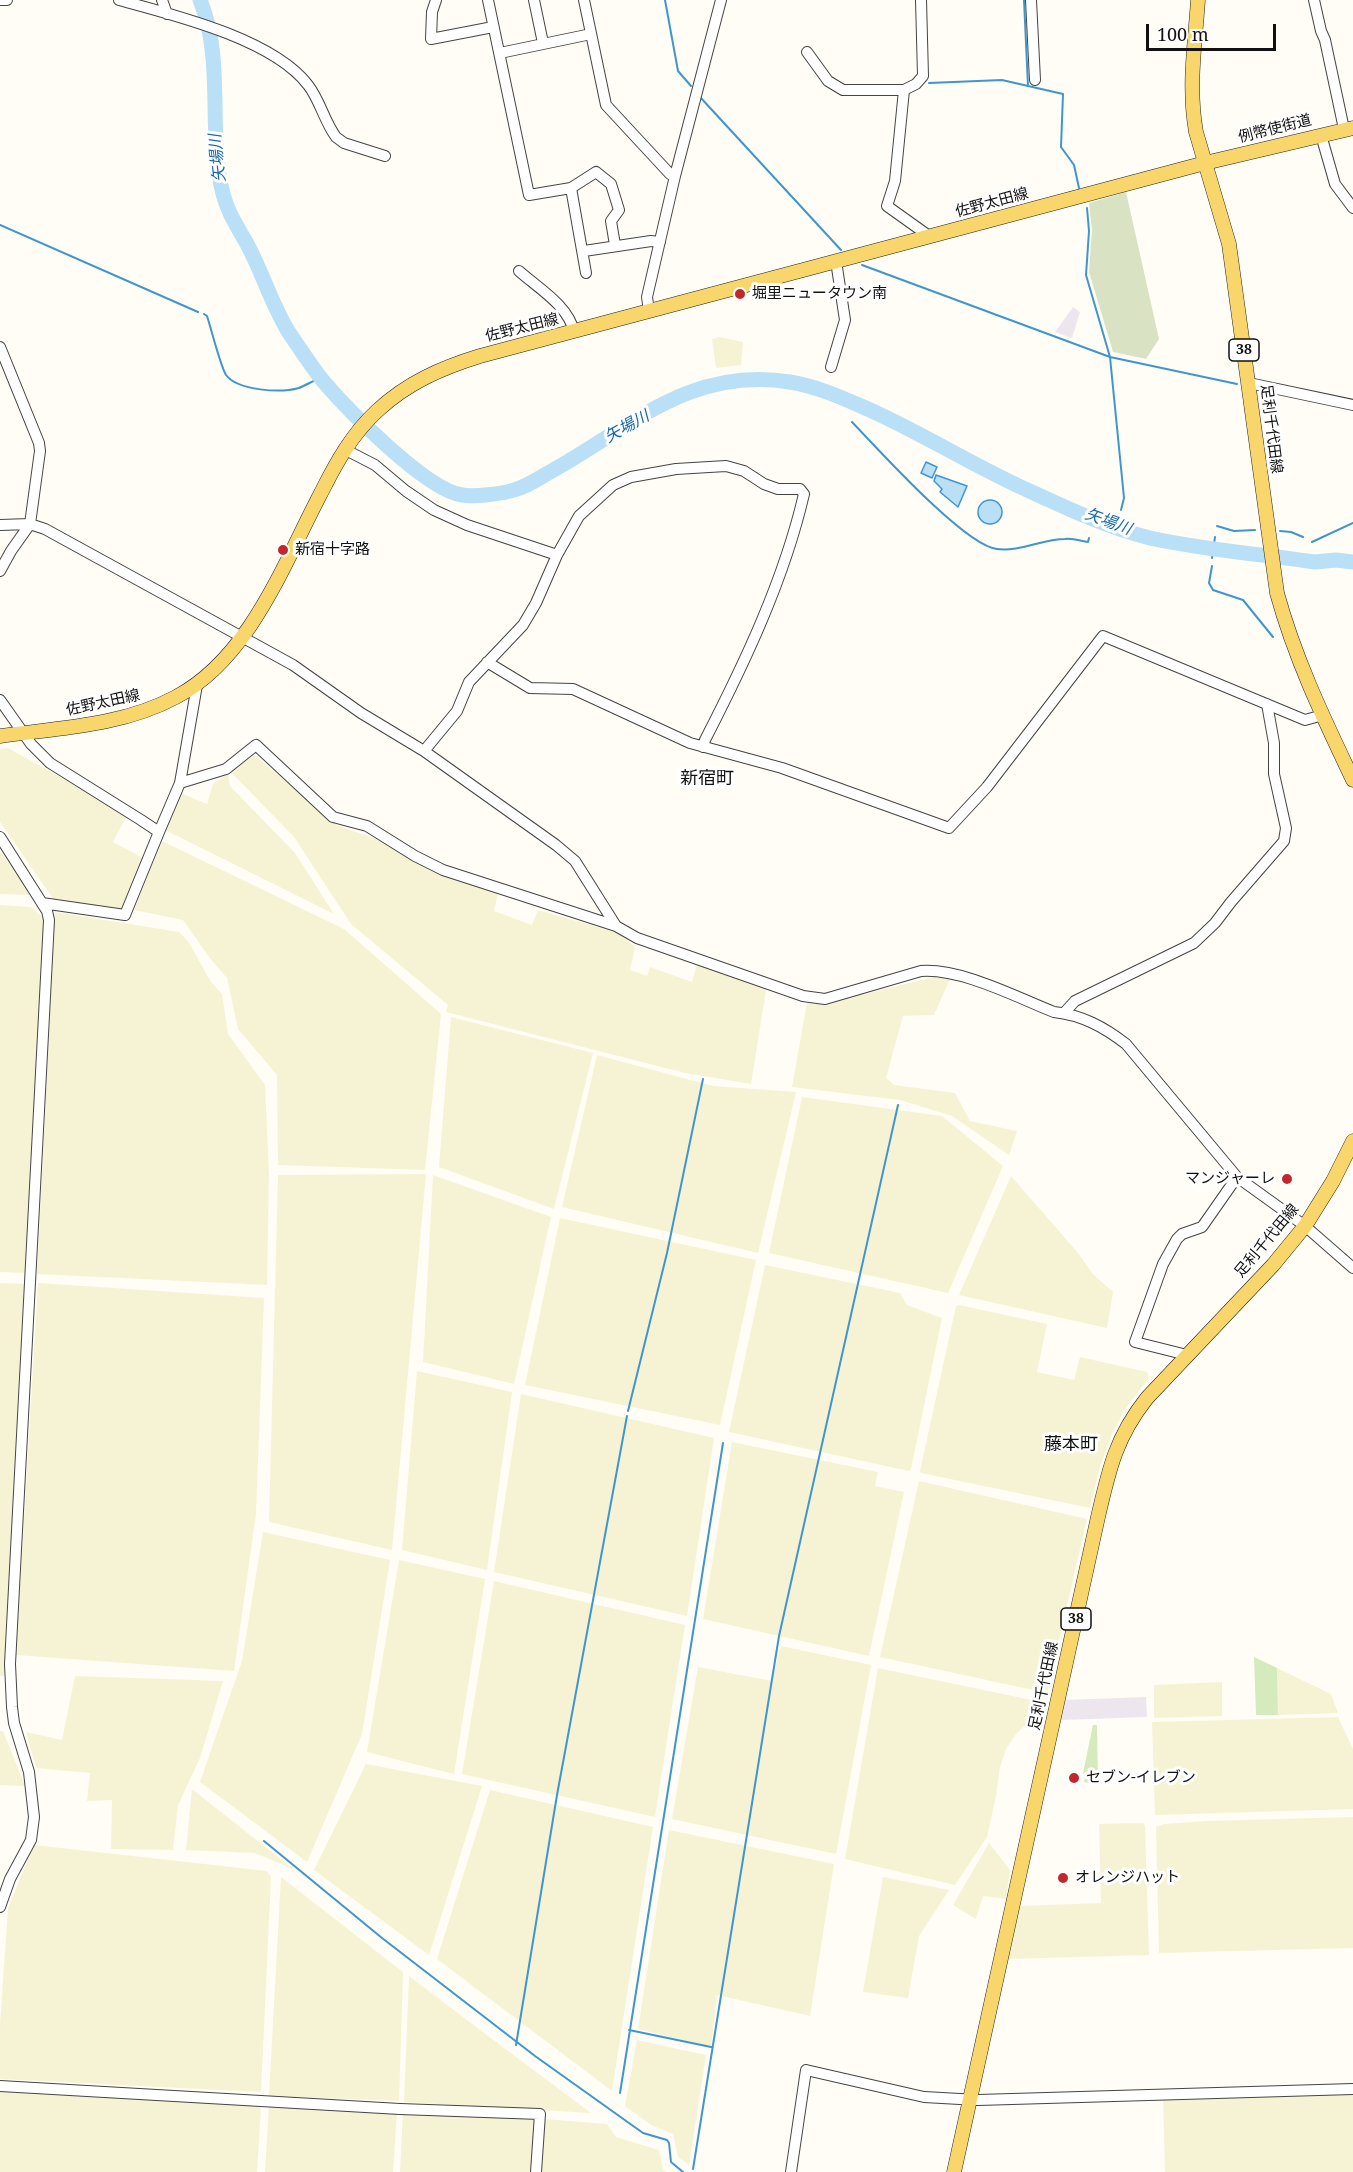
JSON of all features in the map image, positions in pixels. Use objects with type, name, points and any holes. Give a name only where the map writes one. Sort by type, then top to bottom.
[{"type":"main road","name":"足利千代田線","points":[[1198,0],[1191,101],[1196,132],[1229,244],[1277,593],[1288,631],[1353,780]]},
{"type":"main road","name":"例幣使街道","points":[[1205,163],[1349,128]]},
{"type":"main road","name":"佐野太田線","points":[[0,736],[125,717],[155,708],[196,685],[211,673],[244,637],[344,449],[372,415],[412,383],[436,371],[480,356],[1205,163]]},
{"type":"main road","name":"足利千代田線","points":[[954,2172],[1109,1471],[1121,1437],[1134,1414],[1273,1265],[1305,1226],[1333,1181],[1353,1141]]},
{"type":"street","points":[[0,0],[7,0]]},
{"type":"street","points":[[119,0],[197,24],[256,46],[290,66],[313,92],[330,130],[340,141],[385,156]]},
{"type":"street","points":[[162,0],[167,14]]},
{"type":"street","points":[[436,0],[432,12],[431,39],[493,27]]},
{"type":"street","points":[[488,0],[529,195],[571,188],[596,172],[611,184],[620,210],[611,221],[615,245]]},
{"type":"street","points":[[534,0],[543,43]]},
{"type":"street","points":[[584,0],[606,105],[670,174],[675,176]]},
{"type":"street","points":[[649,311],[647,297],[675,176],[721,0]]},
{"type":"street","points":[[807,52],[828,81],[843,90],[903,90],[916,84],[923,76],[921,0]]},
{"type":"street","points":[[1031,0],[1035,80]]},
{"type":"street","points":[[1314,0],[1349,128]]},
{"type":"street","points":[[500,53],[591,34]]},
{"type":"street","points":[[903,90],[895,181],[887,206],[929,236]]},
{"type":"street","points":[[1321,135],[1335,183],[1353,208]]},
{"type":"street","points":[[571,188],[584,251],[586,273]]},
{"type":"street","points":[[584,251],[615,245],[660,242]]},
{"type":"street","points":[[831,367],[845,320],[836,261]]},
{"type":"street","points":[[519,272],[547,294],[566,314],[573,332]]},
{"type":"street","points":[[0,347],[39,443],[40,451],[30,524],[0,571]]},
{"type":"street","points":[[1249,383],[1353,405]]},
{"type":"street","points":[[344,449],[375,465],[406,491],[434,510],[467,525],[557,555]]},
{"type":"street","points":[[424,751],[458,711],[469,682],[523,625],[579,516],[604,492],[631,477],[676,469],[733,467],[771,487],[782,490],[803,490],[804,494],[792,541],[739,673],[703,747]]},
{"type":"street","points":[[0,525],[30,524],[58,535],[293,665],[361,713],[424,751],[556,845],[575,861],[616,926]]},
{"type":"street","points":[[487,662],[530,688],[573,688],[635,719],[703,747],[782,768],[949,828],[987,787],[1103,636],[1305,720],[1323,715]]},
{"type":"street","points":[[42,903],[125,915],[180,783],[196,685]]},
{"type":"street","points":[[0,700],[23,733],[50,763],[159,832]]},
{"type":"street","points":[[1064,1013],[1076,1001],[1194,942],[1215,923],[1284,841],[1286,828],[1274,774],[1274,743],[1267,705]]},
{"type":"street","points":[[180,783],[226,769],[256,746],[333,817],[367,826],[415,856],[443,870],[616,926],[638,938],[804,996],[825,999],[921,971],[935,970],[963,976],[1054,1012],[1064,1013],[1103,1027],[1126,1044],[1237,1177],[1305,1226],[1353,1268]]},
{"type":"street","points":[[0,837],[47,911],[48,920],[10,1664],[6,1685],[14,1723],[29,1772],[34,1817],[31,1840],[10,1879],[0,1907]]},
{"type":"street","points":[[1187,1355],[1135,1342],[1163,1264],[1177,1239],[1182,1234],[1202,1227],[1237,1177]]},
{"type":"street","points":[[791,2172],[806,2070],[924,2097],[971,2099],[1353,2089]]},
{"type":"street","points":[[0,2086],[400,2109],[540,2114],[537,2172]]},
{"type":"shaded area","points":[[1073,307],[1080,312],[1072,338],[1055,332]]},
{"type":"shaded area","points":[[719,337],[743,342],[741,365],[716,368],[712,339]]},
{"type":"shaded area","points":[[8,748],[91,794],[126,817],[113,842],[143,858],[122,909],[54,900],[0,822],[0,749]]},
{"type":"shaded area","points":[[255,755],[336,825],[379,840],[432,871],[498,893],[494,911],[532,925],[538,910],[618,933],[635,947],[630,970],[647,976],[650,967],[692,982],[697,964],[766,990],[751,1084],[685,1073],[446,1012],[448,1005],[351,924],[294,837],[231,772]]},
{"type":"shaded area","points":[[228,774],[230,786],[295,853],[334,914],[165,830],[181,793],[207,804],[213,784]]},
{"type":"shaded area","points":[[162,841],[344,929],[441,1014],[425,1170],[278,1165],[277,1075],[238,1029],[227,978],[183,920],[134,910]]},
{"type":"shaded area","points":[[0,851],[31,895],[0,894]]},
{"type":"shaded area","points":[[0,905],[31,907],[44,919],[25,1273],[0,1272]]},
{"type":"shaded area","points":[[55,912],[179,932],[188,941],[211,982],[222,994],[228,1034],[265,1085],[269,1175],[267,1285],[37,1274]]},
{"type":"shaded area","points":[[934,977],[950,979],[934,1015],[903,1016],[886,1078],[894,1085],[955,1093],[970,1121],[1017,1131],[1009,1155],[952,1116],[900,1100],[792,1087],[807,1002],[827,1003]]},
{"type":"shaded area","points":[[451,1017],[593,1053],[554,1209],[439,1167]]},
{"type":"shaded area","points":[[597,1055],[713,1086],[796,1092],[758,1253],[562,1207]]},
{"type":"shaded area","points":[[802,1097],[942,1116],[1003,1166],[948,1293],[769,1253]]},
{"type":"shaded area","points":[[426,1174],[392,1550],[269,1522],[278,1175]]},
{"type":"shaded area","points":[[433,1175],[551,1217],[514,1384],[423,1362]]},
{"type":"shaded area","points":[[1011,1176],[1078,1253],[1093,1274],[1113,1292],[1107,1328],[959,1295]]},
{"type":"shaded area","points":[[560,1218],[756,1260],[720,1425],[525,1385]]},
{"type":"shaded area","points":[[765,1265],[900,1293],[907,1305],[942,1318],[909,1471],[729,1432]]},
{"type":"shaded area","points":[[0,1283],[24,1284],[4,1676],[0,1676]]},
{"type":"shaded area","points":[[38,1283],[264,1298],[256,1514],[234,1671],[16,1655]]},
{"type":"shaded area","points":[[956,1306],[1047,1324],[1037,1372],[1074,1380],[1080,1357],[1147,1372],[1149,1378],[1125,1409],[1112,1434],[1100,1467],[1090,1508],[921,1473]]},
{"type":"shaded area","points":[[417,1371],[512,1392],[487,1570],[402,1550]]},
{"type":"shaded area","points":[[521,1394],[714,1438],[687,1616],[494,1572]]},
{"type":"shaded area","points":[[732,1442],[878,1472],[875,1486],[904,1492],[869,1656],[703,1619]]},
{"type":"shaded area","points":[[919,1481],[1087,1519],[1047,1693],[880,1657]]},
{"type":"shaded area","points":[[263,1532],[390,1560],[362,1734],[307,1862],[200,1782],[242,1661]]},
{"type":"shaded area","points":[[399,1560],[485,1579],[454,1774],[367,1752]]},
{"type":"shaded area","points":[[494,1581],[685,1625],[655,1817],[462,1774]]},
{"type":"shaded area","points":[[781,1646],[871,1665],[836,1854],[672,1819],[698,1667],[772,1681]]},
{"type":"shaded area","points":[[878,1668],[1046,1703],[1016,1734],[1006,1749],[1000,1767],[987,1837],[955,1885],[845,1859]]},
{"type":"shaded area","points":[[1277,1668],[1331,1694],[1338,1713],[1278,1715]]},
{"type":"shaded area","points":[[75,1676],[223,1681],[200,1758],[178,1805],[173,1850],[111,1849],[112,1800],[87,1801],[90,1773],[36,1768],[26,1732],[62,1740]]},
{"type":"shaded area","points":[[1222,1682],[1222,1716],[1154,1718],[1154,1685]]},
{"type":"shaded area","points":[[1146,1697],[1147,1717],[1061,1720],[1065,1700]]},
{"type":"shaded area","points":[[1338,1717],[1353,1749],[1353,1809],[1155,1815],[1152,1722]]},
{"type":"shaded area","points":[[0,1731],[3,1731],[25,1786],[0,1785]]},
{"type":"shaded area","points":[[366,1764],[482,1786],[429,1955],[314,1870]]},
{"type":"shaded area","points":[[192,1789],[293,1869],[255,1853],[186,1850]]},
{"type":"shaded area","points":[[490,1790],[653,1827],[612,2091],[437,1959]]},
{"type":"shaded area","points":[[1353,1817],[1353,1948],[1159,1953],[1156,1827],[1164,1824],[1207,1821]]},
{"type":"shaded area","points":[[1143,1823],[1145,1826],[1149,1955],[1007,1959],[1020,1906],[1101,1903],[1099,1824]]},
{"type":"shaded area","points":[[669,1830],[834,1864],[810,2016],[717,1995],[711,2047],[638,2029]]},
{"type":"shaded area","points":[[989,1843],[1010,1870],[1006,1899],[983,1896],[976,1919],[953,1905]]},
{"type":"shaded area","points":[[34,1845],[267,1871],[271,1877],[261,2092],[0,2079],[0,2024],[8,1908]]},
{"type":"shaded area","points":[[281,1877],[403,1972],[399,2101],[269,2096]]},
{"type":"shaded area","points":[[883,1877],[949,1890],[919,1936],[908,1998],[863,1992]]},
{"type":"shaded area","points":[[409,1976],[488,2036],[591,2113],[404,2102]]},
{"type":"shaded area","points":[[637,2040],[706,2055],[689,2165],[678,2157],[673,2134],[651,2125],[625,2106]]},
{"type":"shaded area","points":[[0,2089],[261,2105],[257,2172],[0,2172]]},
{"type":"shaded area","points":[[1353,2093],[1353,2172],[1165,2172],[1163,2098]]},
{"type":"shaded area","points":[[269,2104],[397,2112],[393,2172],[265,2172]]},
{"type":"shaded area","points":[[403,2112],[536,2118],[533,2172],[400,2172]]},
{"type":"shaded area","points":[[544,2119],[607,2124],[616,2137],[659,2150],[663,2170],[667,2172],[541,2172]]},
{"type":"green space","points":[[1126,192],[1159,339],[1146,359],[1113,352],[1089,272],[1092,230],[1089,203]]},
{"type":"green space","points":[[1254,1657],[1277,1668],[1278,1715],[1256,1715]]},
{"type":"green space","points":[[1093,1725],[1097,1725],[1098,1784],[1084,1782],[1085,1774],[1083,1773]]},
{"type":"water","points":[[926,462],[937,467],[932,478],[921,473]]},
{"type":"water","points":[[936,475],[967,486],[958,507],[940,492],[942,489],[934,481]]},
{"type":"water","points":[[990,500],[998,504],[1002,512],[998,520],[990,524],[982,520],[978,512],[982,504]]},
{"type":"waterway","name":"矢場川","points":[[200,0],[208,23],[212,47],[216,146],[223,194],[282,320],[334,394],[388,447],[428,479],[447,490],[474,496],[518,489],[532,483],[661,405],[690,392],[721,383],[754,380],[790,382],[835,395],[861,406],[1023,488],[1117,528],[1150,538],[1232,552],[1315,562],[1336,560],[1353,562]]},
{"type":"waterway","points":[[665,0],[678,71],[691,86]]},
{"type":"waterway","points":[[1024,0],[1028,86]]},
{"type":"waterway","points":[[929,83],[1002,80],[1063,94],[1061,147],[1074,165],[1079,188]]},
{"type":"waterway","points":[[700,97],[841,250]]},
{"type":"waterway","points":[[1087,208],[1089,231],[1086,275],[1110,357],[1124,498],[1121,510]]},
{"type":"waterway","points":[[0,225],[198,312]]},
{"type":"waterway","points":[[862,265],[1110,357],[1237,384]]},
{"type":"waterway","points":[[204,314],[207,316],[226,375],[232,380],[260,389],[291,390],[320,378]]},
{"type":"waterway","points":[[852,422],[922,494],[964,532],[983,544],[997,549],[1006,549],[1056,540],[1071,539],[1088,542],[1089,538]]},
{"type":"waterway","name":"矢場川","points":[[1094,526],[1096,519]]},
{"type":"waterway","points":[[1115,527],[1118,519]]},
{"type":"waterway","points":[[1312,542],[1353,523]]},
{"type":"waterway","points":[[1217,526],[1234,531],[1255,530]]},
{"type":"waterway","points":[[1280,531],[1291,532],[1303,537]]},
{"type":"waterway","name":"矢場川","points":[[1212,558],[1215,537]]},
{"type":"waterway","points":[[1212,566],[1209,583],[1213,590],[1243,600],[1273,637]]},
{"type":"waterway","points":[[628,1411],[667,1253],[703,1079]]},
{"type":"waterway","points":[[693,2169],[779,1636],[898,1105]]},
{"type":"waterway","points":[[516,2045],[557,1795],[627,1416]]},
{"type":"waterway","points":[[620,2093],[723,1443]]},
{"type":"waterway","points":[[264,1841],[382,1938],[535,2056],[643,2133],[667,2140],[671,2162],[683,2172]]},
{"type":"waterway","points":[[629,2030],[711,2047]]},
{"type":"place","name":"堀里ニュータウン南","points":[[740,294]]},
{"type":"place","name":"新宿十字路","points":[[283,550]]},
{"type":"place","name":"マンジャーレ","points":[[1287,1179]]},
{"type":"place","name":"セブン-イレブン","points":[[1074,1778]]},
{"type":"place","name":"オレンジハット","points":[[1063,1878]]},
{"type":"district","name":"新宿町","points":[[707,779]]},
{"type":"district","name":"藤本町","points":[[1071,1445]]}]
